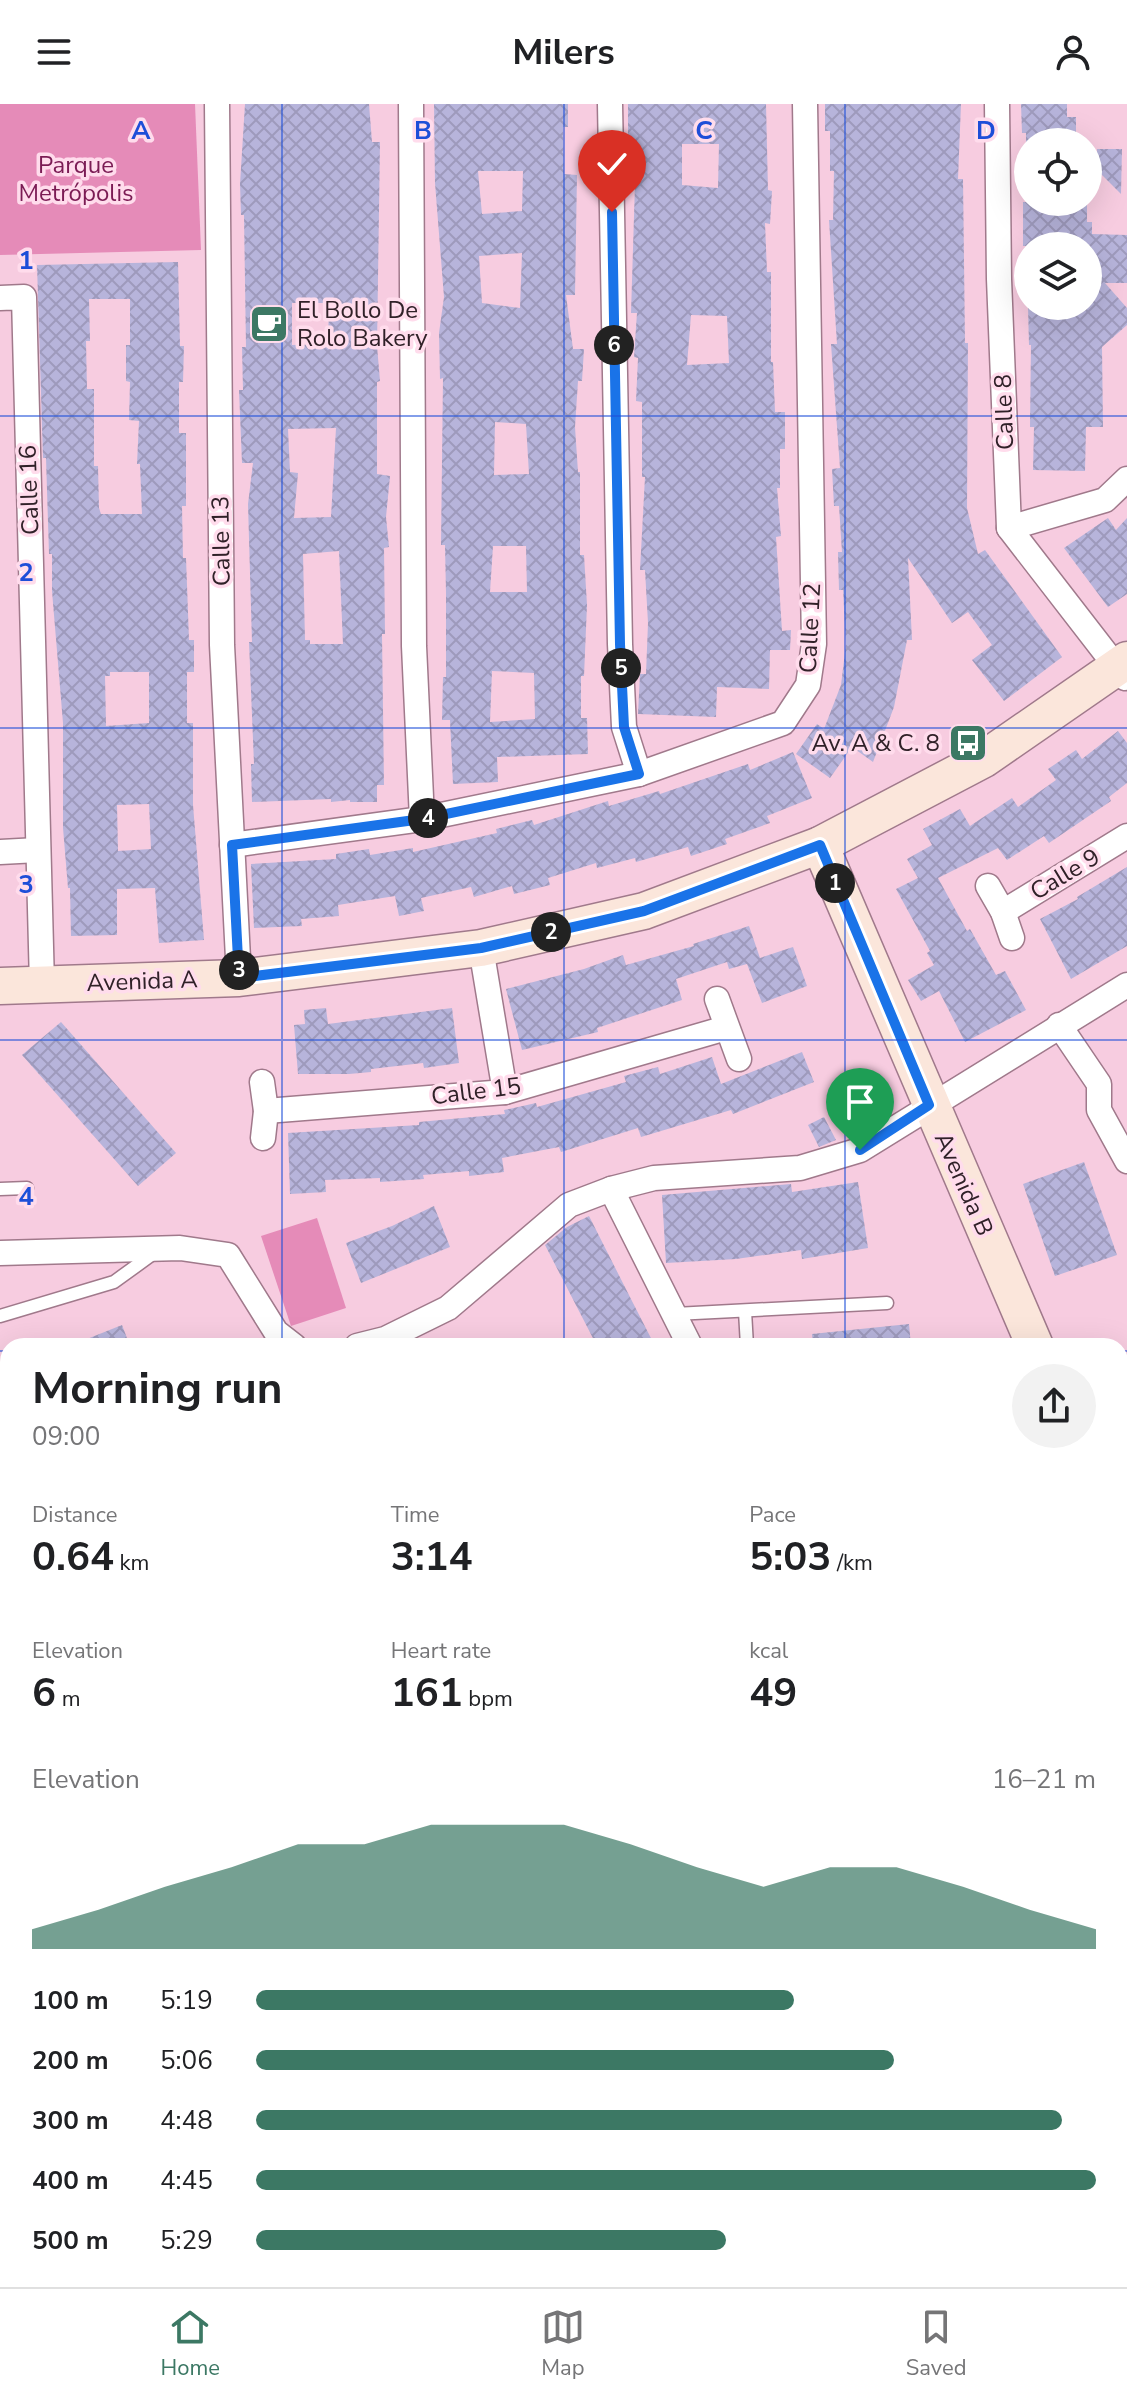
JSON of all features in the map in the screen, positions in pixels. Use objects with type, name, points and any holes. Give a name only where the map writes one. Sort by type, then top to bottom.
[{"type":"street","name":"Calle 13","points":[[217,104],[222,645],[239,978]]},
{"type":"street","points":[[411,104],[414,646],[422,819]]},
{"type":"street","points":[[610,104],[620,644],[624,727],[639,774]]},
{"type":"street","name":"Calle 12","points":[[232,845],[422,819],[639,774],[783,723],[808,685],[814,644],[805,104]]},
{"type":"street","name":"Calle 8","points":[[997,104],[999,279],[1009,528]]},
{"type":"street","name":"Calle 16","points":[[0,298],[24,297],[38,850]]},
{"type":"street","points":[[1124,670],[1009,528],[1105,500],[1127,479]]},
{"type":"street","name":"Avenida A","points":[[0,986],[239,978],[481,948],[644,911],[820,845],[984,759],[1124,670]]},
{"type":"street","name":"Calle 9","points":[[1003,912],[1127,836]]},
{"type":"street","name":"Avenida B","points":[[820,845],[1031,1338]]},
{"type":"street","points":[[0,852],[38,850],[42,985]]},
{"type":"street","points":[[988,886],[1003,912],[1012,938]]},
{"type":"street","points":[[481,948],[505,1092]]},
{"type":"street","points":[[387,1338],[448,1308],[569,1205],[611,1189],[654,1178],[800,1168],[860,1150],[1127,985]]},
{"type":"street","points":[[717,999],[739,1059]]},
{"type":"street","points":[[1059,1025],[1099,1084],[1099,1110],[1127,1161]]},
{"type":"street","name":"Calle 15","points":[[266,1111],[505,1092],[726,1028]]},
{"type":"street","points":[[262,1082],[266,1111],[263,1138]]},
{"type":"street","points":[[611,1189],[686,1338]]},
{"type":"street","points":[[0,1253],[180,1248],[228,1255],[276,1332],[284,1338]]},
{"type":"lane","points":[[0,1189],[27,1188]]},
{"type":"lane","points":[[0,1316],[114,1282],[160,1249]]},
{"type":"lane","points":[[675,1314],[887,1303]]},
{"type":"lane","points":[[745,1311],[747,1338]]},
{"type":"green space","name":"Parque Metrópolis","points":[[0,104],[195,104],[201,250],[0,255]]},
{"type":"green space","points":[[317,1218],[346,1308],[291,1326],[261,1236]]},
{"type":"building","points":[[245,104],[369,104],[372,142],[380,142],[377,474],[390,476],[386,517],[389,547],[384,548],[385,634],[382,634],[384,785],[377,785],[377,802],[331,802],[331,799],[252,802],[251,764],[254,764],[248,504],[253,463],[242,463],[239,390],[243,390],[242,347],[246,347],[244,215],[241,215]],"holes":[[[292,303],[329,303],[328,344],[292,345]],[[336,428],[331,517],[294,518],[298,473],[290,472],[288,429]],[[339,551],[343,644],[310,644],[310,640],[305,640],[303,554]]]},
{"type":"building","points":[[434,104],[568,104],[568,127],[563,127],[564,174],[577,175],[575,295],[566,295],[573,349],[584,349],[575,427],[580,472],[580,555],[584,555],[587,605],[581,718],[587,718],[588,754],[497,757],[498,782],[453,784],[450,720],[442,720],[443,677],[446,677],[446,593],[445,545],[441,545],[443,378],[440,379],[439,333],[444,297],[435,183]],"holes":[[[478,171],[523,171],[522,211],[482,214]],[[522,253],[520,308],[482,303],[479,256]],[[495,422],[526,424],[529,474],[494,475]],[[493,546],[526,546],[527,592],[490,592]],[[492,671],[534,673],[535,719],[490,722]]]},
{"type":"building","points":[[628,104],[766,104],[768,190],[772,191],[770,224],[765,223],[767,272],[771,272],[771,362],[775,412],[785,412],[785,449],[780,449],[780,488],[777,488],[781,536],[776,537],[782,631],[791,630],[790,650],[770,650],[769,689],[717,687],[716,717],[638,714],[640,674],[646,674],[648,623],[645,570],[640,570],[645,477],[642,477],[642,402],[636,401],[638,358],[634,357],[637,313],[631,313],[634,144],[628,144]],"holes":[[[682,144],[719,144],[718,188],[682,185]],[[691,315],[727,316],[729,363],[687,365]]]},
{"type":"building","points":[[825,104],[961,104],[958,179],[963,179],[965,343],[968,343],[967,508],[978,554],[985,550],[1062,657],[1004,701],[972,660],[992,645],[968,612],[952,623],[908,558],[912,640],[907,640],[894,707],[873,762],[852,747],[830,778],[796,754],[817,724],[824,729],[841,685],[846,644],[843,590],[839,590],[838,552],[842,552],[839,506],[834,506],[832,469],[840,468],[831,344],[837,344],[829,220],[833,220],[834,171],[830,171],[830,131],[825,131]]},
{"type":"building","points":[[1021,104],[1067,104],[1067,117],[1076,117],[1076,128],[1022,128]]},
{"type":"building","points":[[1102,149],[1122,149],[1121,194],[1102,175]]},
{"type":"building","points":[[1023,216],[1087,216],[1087,222],[1092,222],[1092,232],[1023,232]]},
{"type":"building","points":[[1102,234],[1127,235],[1127,283],[1105,283],[1127,308],[1127,325],[1102,347],[1103,427],[1086,427],[1085,471],[1033,470],[1028,320],[1102,320]]},
{"type":"building","points":[[178,262],[180,346],[184,346],[183,382],[179,382],[179,433],[186,433],[183,558],[186,558],[189,640],[194,640],[194,672],[187,672],[187,723],[193,723],[193,805],[204,940],[159,943],[155,888],[117,889],[117,935],[71,936],[70,888],[63,828],[63,723],[52,591],[52,554],[49,554],[46,458],[43,458],[37,265]],"holes":[[[89,299],[130,299],[126,381],[130,382],[129,420],[139,421],[137,464],[140,464],[142,514],[101,514],[99,508],[98,466],[94,466],[94,389],[87,389]],[[110,672],[149,672],[149,723],[106,726],[105,676],[110,676]],[[149,804],[151,849],[118,851],[117,805]]]},
{"type":"building","points":[[1108,518],[1116,530],[1127,518],[1127,594],[1108,607],[1064,548]]},
{"type":"building","points":[[1118,731],[1127,743],[1127,783],[1109,797],[1111,801],[1049,843],[1044,836],[1007,860],[998,848],[938,878],[996,975],[1005,971],[1026,1010],[965,1042],[939,991],[921,1001],[908,980],[934,965],[927,953],[930,951],[896,889],[918,878],[907,859],[932,845],[923,829],[960,809],[970,826],[1012,798],[1018,807],[1056,780],[1048,769],[1076,750],[1082,759]]},
{"type":"building","points":[[793,752],[812,798],[767,816],[770,823],[725,839],[727,844],[691,856],[688,847],[636,862],[635,858],[597,868],[596,863],[548,878],[550,885],[514,894],[512,886],[474,897],[471,887],[421,898],[424,911],[399,916],[395,896],[338,905],[339,916],[301,919],[302,926],[254,928],[251,864],[336,859],[336,854],[369,849],[370,855],[413,848],[413,852],[497,833],[496,829],[532,820],[534,825],[608,801],[609,806],[659,791],[660,794],[748,764],[750,770]]},
{"type":"building","points":[[1127,867],[1127,946],[1071,979],[1040,919]]},
{"type":"building","points":[[749,926],[760,958],[793,947],[807,986],[762,1003],[747,964],[729,969],[727,962],[676,979],[682,1000],[597,1028],[598,1032],[522,1050],[506,989],[584,969],[623,955],[626,965],[694,946]]},
{"type":"building","points":[[326,1008],[328,1024],[452,1008],[459,1063],[424,1068],[423,1063],[349,1074],[298,1074],[294,1025],[305,1024],[304,1010]]},
{"type":"building","points":[[61,1022],[176,1153],[138,1186],[22,1055]]},
{"type":"building","points":[[802,1052],[814,1082],[733,1114],[731,1110],[641,1137],[638,1128],[561,1152],[559,1147],[502,1158],[504,1172],[469,1176],[469,1171],[423,1175],[424,1179],[380,1182],[380,1178],[325,1180],[326,1192],[290,1194],[288,1133],[419,1125],[419,1122],[505,1114],[504,1110],[536,1103],[537,1107],[626,1082],[624,1076],[658,1067],[660,1074],[712,1057],[721,1084]]},
{"type":"building","points":[[824,1117],[836,1140],[819,1147],[808,1125]]},
{"type":"building","points":[[1084,1162],[1117,1255],[1055,1276],[1023,1184]]},
{"type":"building","points":[[858,1182],[868,1248],[802,1259],[801,1250],[736,1259],[666,1263],[662,1195],[791,1184],[792,1192]]},
{"type":"building","points":[[434,1206],[450,1247],[361,1283],[346,1243]]},
{"type":"building","points":[[589,1216],[651,1338],[593,1338],[545,1245],[567,1227]]},
{"type":"building","points":[[909,1324],[910,1338],[812,1338],[812,1334]]},
{"type":"building","points":[[122,1325],[127,1338],[90,1338]]},
{"type":"place","name":"El Bollo De Rolo Bakery","points":[[269,324]]},
{"type":"place","name":"Av. A & C. 8","points":[[968,743]]},
{"type":"route","points":[[612,212],[620,644],[624,727],[639,774],[422,819],[232,845],[239,978],[481,948],[644,911],[820,845],[929,1105],[860,1150]]}]
